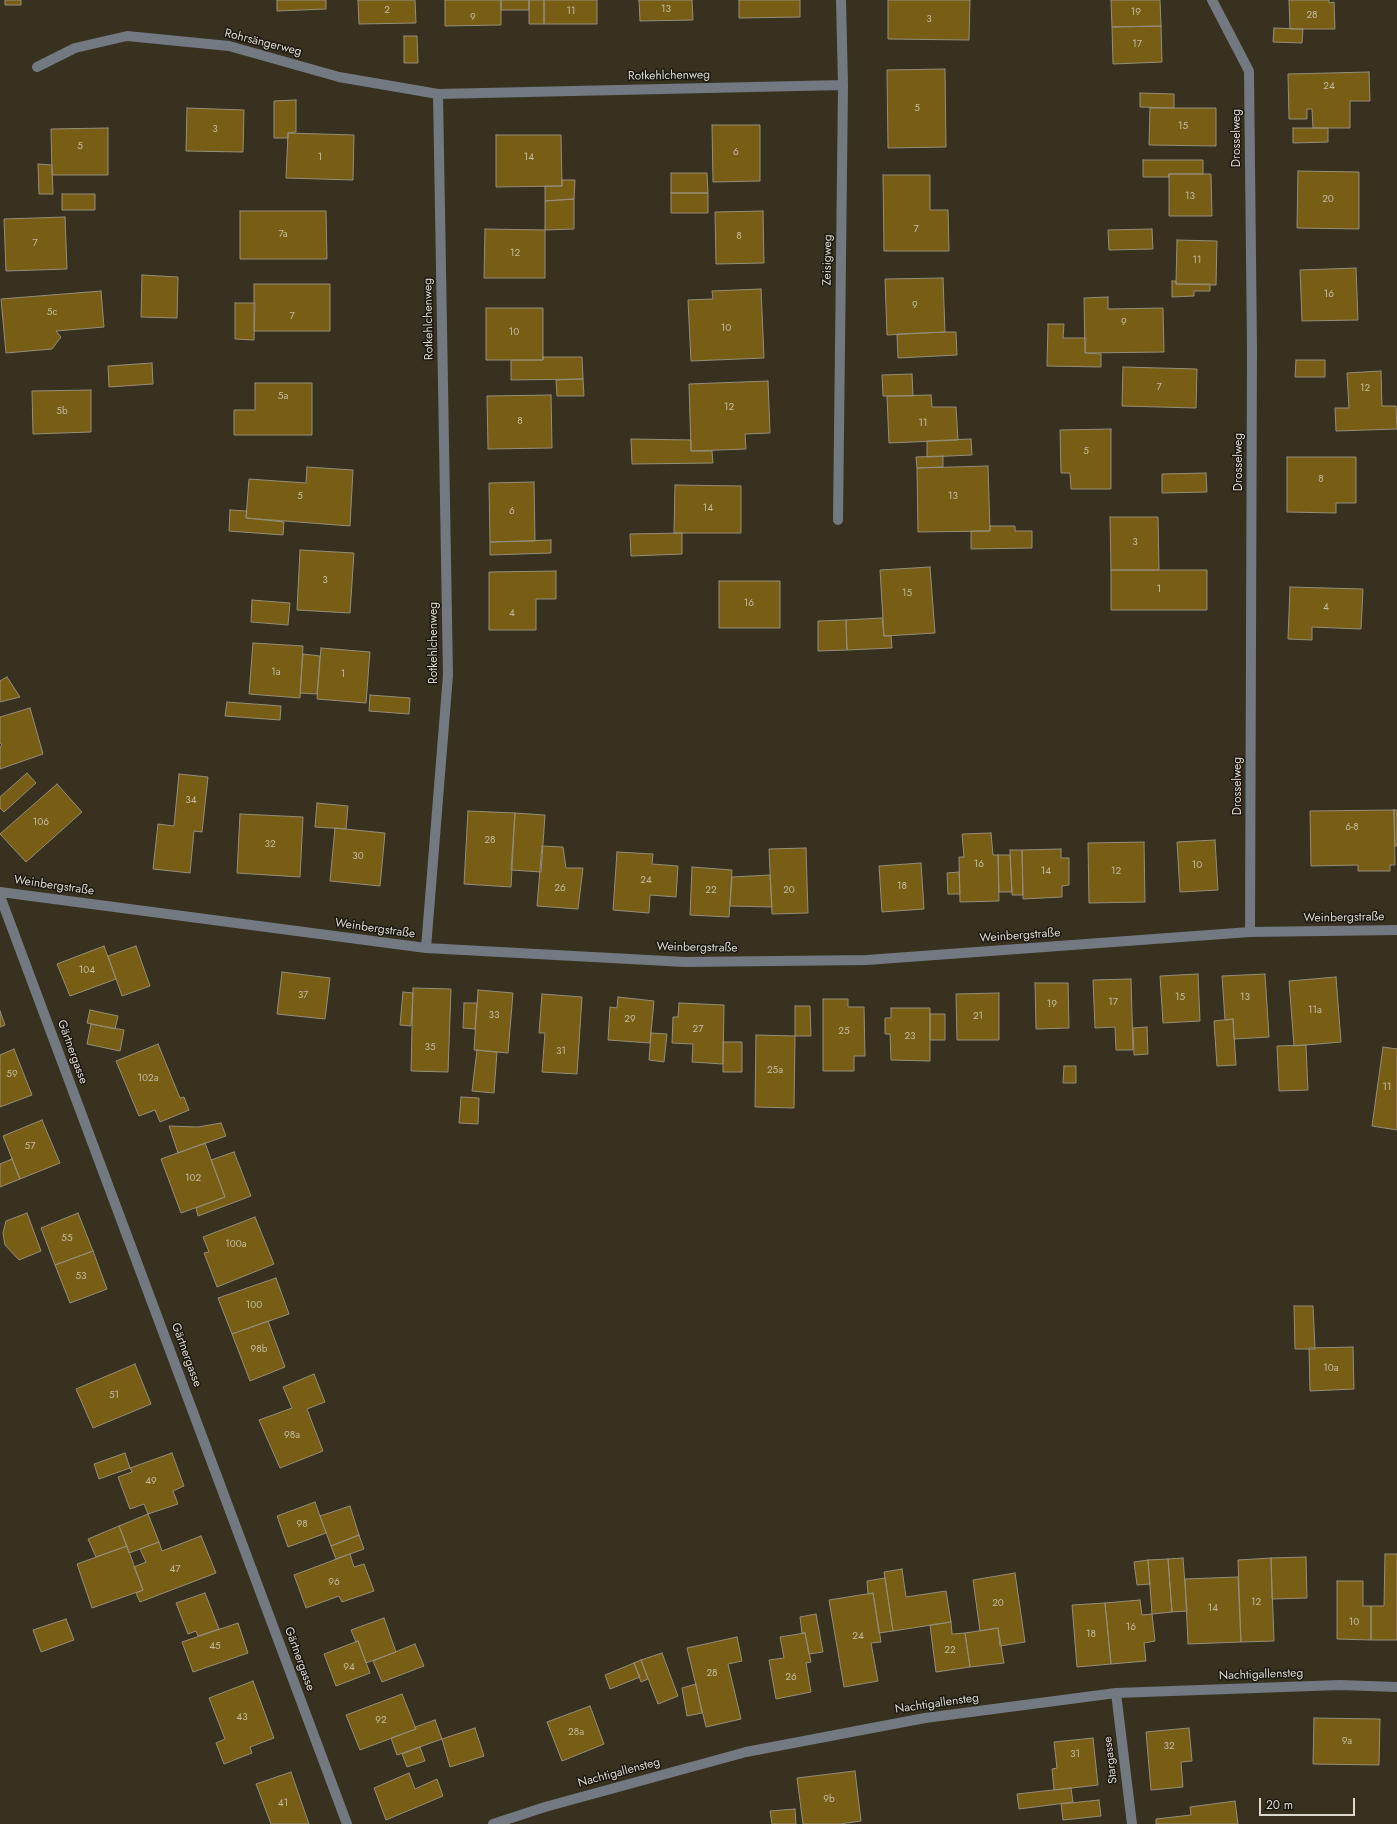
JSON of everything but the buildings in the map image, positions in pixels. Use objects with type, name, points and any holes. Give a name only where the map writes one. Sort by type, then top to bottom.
[{"type":"street","name":"Zeisigweg","points":[[838,520],[843,85],[841,0]]},
{"type":"street","name":"Drosselweg","points":[[1212,0],[1249,71],[1252,349],[1250,932]]},
{"type":"street","name":"Rohrsängerweg","points":[[37,67],[75,48],[127,36],[230,46],[339,77],[438,94]]},
{"type":"street","name":"Rotkehlchenweg","points":[[426,948],[448,675],[438,94],[843,85]]},
{"type":"street","name":"Weinbergstraße","points":[[0,892],[426,948],[685,962],[867,960],[1250,932],[1397,930]]},
{"type":"street","name":"Gärtnergasse","points":[[0,896],[347,1824]]},
{"type":"street","name":"Nachtigallensteg","points":[[493,1824],[545,1806],[746,1752],[926,1718],[1116,1694],[1340,1685],[1397,1686]]},
{"type":"street","name":"Stargasse","points":[[1116,1694],[1132,1824]]}]
